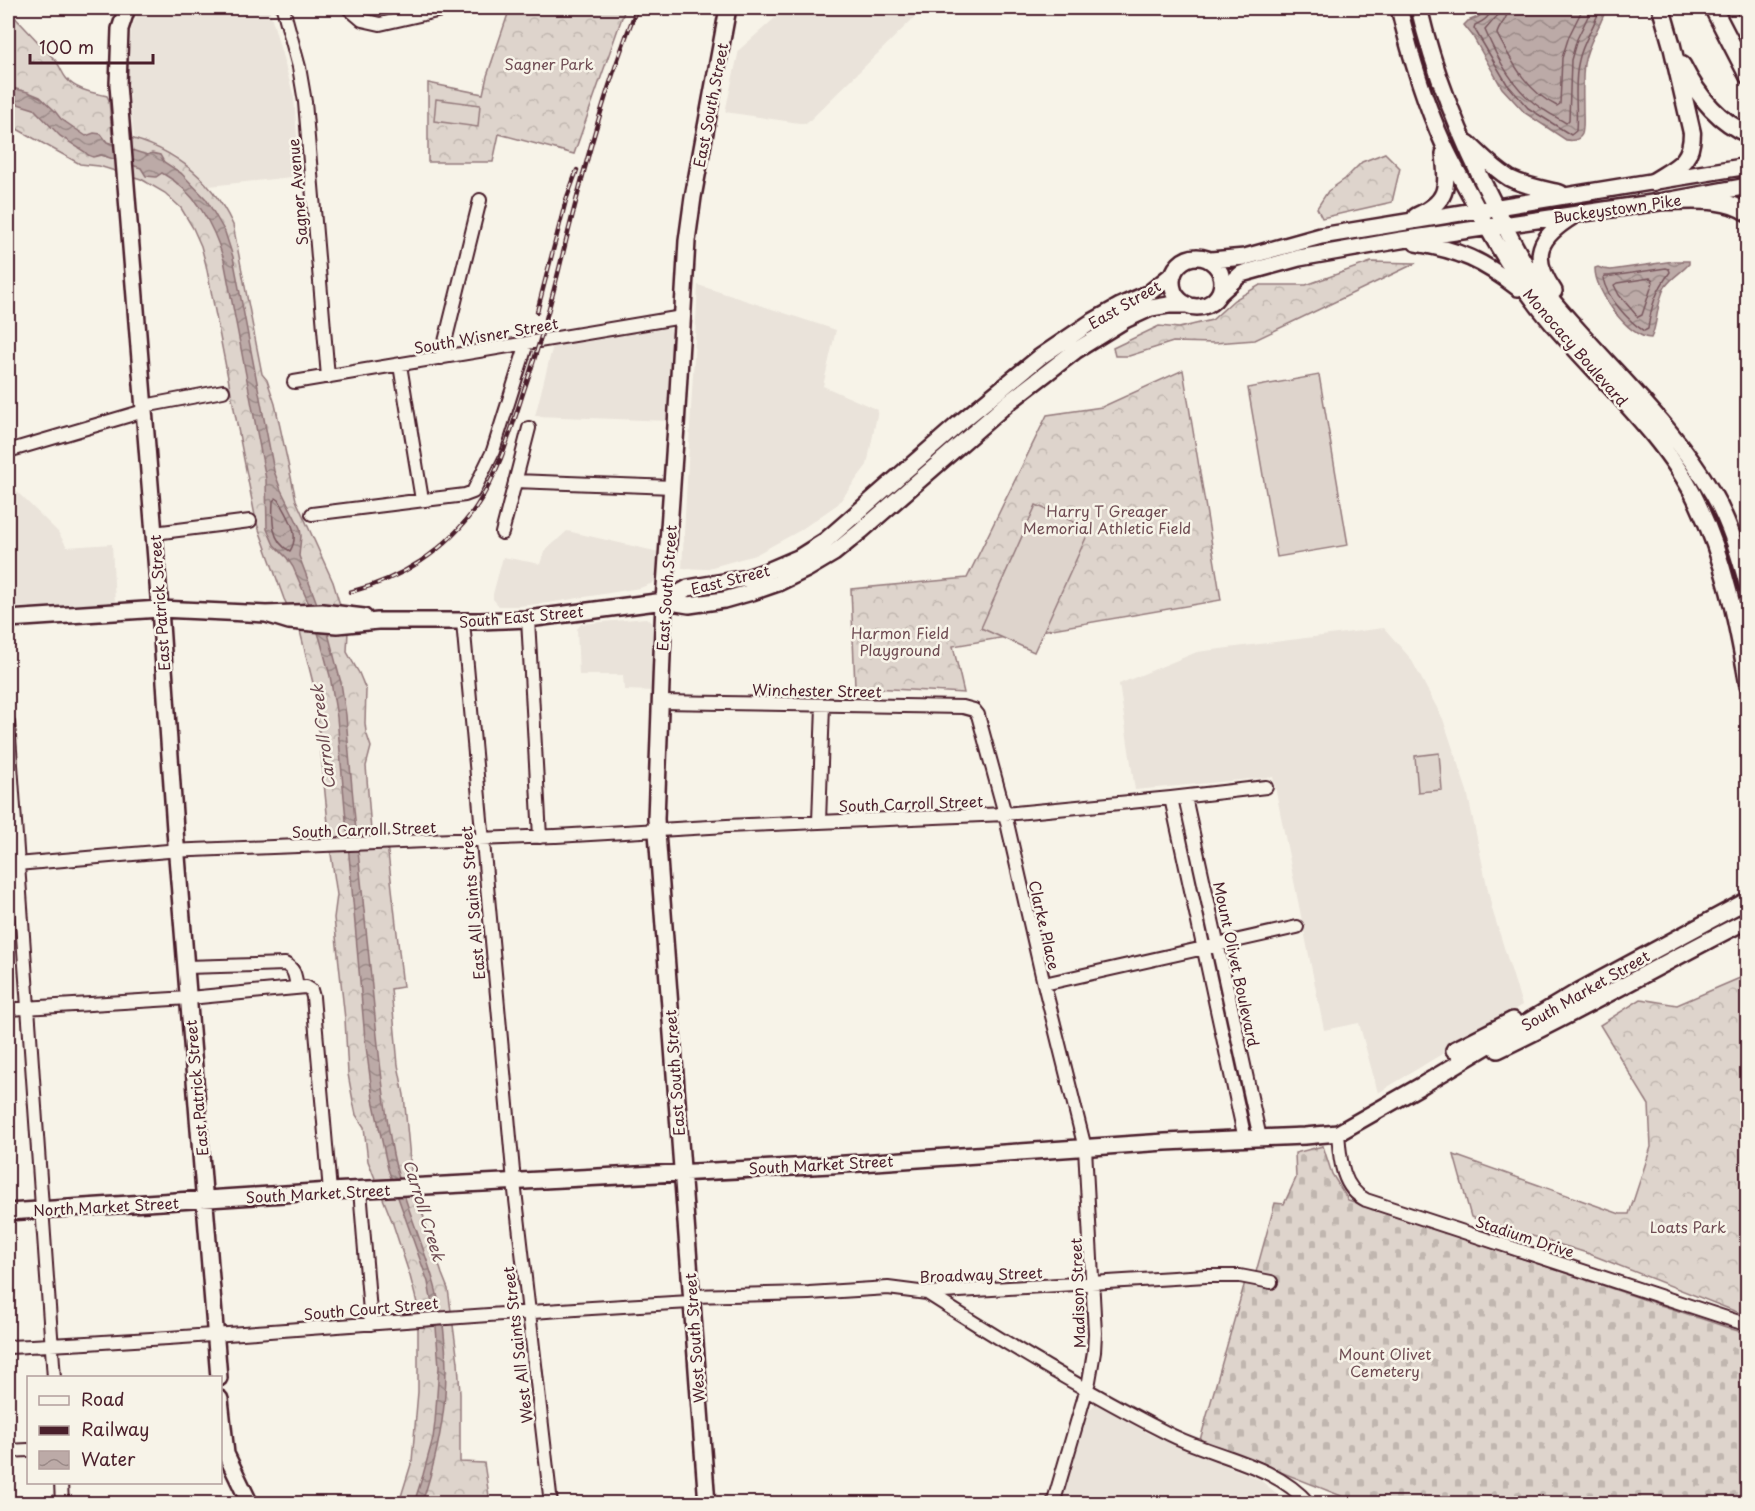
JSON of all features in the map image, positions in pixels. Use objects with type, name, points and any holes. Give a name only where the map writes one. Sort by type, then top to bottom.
[{"type":"highway","points":[[1653,182],[1678,166],[1688,156],[1692,146],[1692,133],[1661,8]]},
{"type":"highway","points":[[1713,8],[1748,76]]},
{"type":"highway","points":[[1672,46],[1701,97],[1718,117],[1748,134]]},
{"type":"highway","points":[[1666,201],[1710,201],[1740,208],[1748,213]]},
{"type":"main road","name":"East Patrick Street","points":[[127,8],[120,29],[117,65],[160,609],[176,851],[219,1376]]},
{"type":"main road","name":"East South Street","points":[[682,1172],[656,830],[660,702],[664,601],[689,219],[728,8]]},
{"type":"main road","name":"Monocacy Boulevard","points":[[1399,8],[1415,69],[1444,144],[1486,228],[1533,300],[1648,431],[1674,464],[1692,494],[1721,562],[1745,658],[1748,686]]},
{"type":"main road","name":"Monocacy Boulevard","points":[[1419,8],[1434,66],[1461,136],[1522,261],[1542,288],[1688,455],[1713,494],[1730,528],[1748,587]]},
{"type":"main road","points":[[1461,136],[1492,166],[1511,179],[1536,188],[1572,195]]},
{"type":"main road","points":[[1400,223],[1432,209],[1444,194],[1447,180],[1444,144]]},
{"type":"main road","name":"Buckeystown Pike","points":[[1495,207],[1748,166]]},
{"type":"main road","name":"Buckeystown Pike","points":[[1486,228],[1666,201],[1748,186]]},
{"type":"main road","points":[[1486,228],[1299,258],[1252,270],[1241,274],[1215,300],[1201,307],[1188,305],[1180,300],[1172,284],[1174,273],[1183,261],[1192,257],[1211,260],[1235,259],[1321,236],[1495,207]]},
{"type":"main road","points":[[1580,213],[1550,232],[1541,248],[1540,259],[1549,283],[1614,370]]},
{"type":"main road","points":[[1401,240],[1438,246],[1461,253],[1490,267],[1533,300]]},
{"type":"main road","points":[[1211,260],[1221,272],[1223,283],[1220,293]]},
{"type":"main road","name":"East Street","points":[[664,601],[688,588],[747,578],[770,570],[798,558],[825,541],[962,421],[1040,357],[1090,323],[1149,293],[1174,273]]},
{"type":"main road","name":"East Street","points":[[664,601],[689,605],[724,600],[778,583],[807,569],[834,553],[1009,402],[1075,351],[1125,320],[1151,308],[1188,305]]},
{"type":"main road","name":"South East Street","points":[[8,619],[160,609],[266,614],[289,621],[360,616],[378,621],[463,622],[528,619],[664,601]]},
{"type":"main road","name":"South Market Street","points":[[205,1200],[330,1191],[831,1165],[1338,1133],[1579,991],[1748,900]]},
{"type":"main road","name":"South Market Street","points":[[1424,1084],[1524,1038],[1748,920]]},
{"type":"main road","points":[[1455,1050],[1542,1005],[1579,991]]},
{"type":"main road","name":"West South Street","points":[[682,1172],[707,1503]]},
{"type":"main road","name":"North Market Street","points":[[8,1212],[205,1200]]},
{"type":"main road","points":[[222,1417],[226,1454],[249,1503]]},
{"type":"street","name":"Sagner Avenue","points":[[283,8],[299,67],[304,102],[328,376]]},
{"type":"street","points":[[348,8],[362,20],[380,24],[450,8]]},
{"type":"street","points":[[441,358],[480,200]]},
{"type":"street","name":"South Wisner Street","points":[[294,382],[682,317]]},
{"type":"street","points":[[312,514],[473,492],[493,451],[527,343]]},
{"type":"street","points":[[400,364],[422,500]]},
{"type":"street","points":[[8,452],[144,409],[223,391]]},
{"type":"street","points":[[502,533],[529,428]]},
{"type":"street","points":[[516,481],[672,487]]},
{"type":"street","points":[[154,533],[250,521]]},
{"type":"street","points":[[528,619],[540,837]]},
{"type":"street","name":"East All Saints Street","points":[[463,622],[514,1182]]},
{"type":"street","name":"Winchester Street","points":[[660,702],[963,707],[974,710]]},
{"type":"street","points":[[819,822],[823,705]]},
{"type":"street","name":"Clarke Place","points":[[974,710],[978,715],[1005,814],[1085,1148]]},
{"type":"street","points":[[8,722],[54,1376]]},
{"type":"street","name":"South Carroll Street","points":[[17,864],[176,851],[540,837],[1005,814],[1266,787]]},
{"type":"street","name":"Mount Olivet Boulevard","points":[[1185,797],[1211,948],[1252,1138]]},
{"type":"street","name":"Mount Olivet Boulevard","points":[[1171,798],[1211,948]]},
{"type":"street","points":[[1044,984],[1297,927]]},
{"type":"street","points":[[186,967],[285,964],[295,973],[297,987]]},
{"type":"street","points":[[8,1009],[189,998],[306,987],[311,990],[313,997],[330,1191]]},
{"type":"street","name":"Stadium Drive","points":[[1338,1133],[1338,1149],[1345,1178],[1352,1190],[1360,1197],[1748,1325]]},
{"type":"street","name":"Madison Street","points":[[1053,1503],[1086,1389],[1095,1342],[1085,1148]]},
{"type":"street","name":"West All Saints Street","points":[[514,1182],[551,1503]]},
{"type":"street","points":[[360,1190],[370,1324]]},
{"type":"street","name":"Broadway Street","points":[[528,1312],[691,1299],[888,1288],[927,1293],[1206,1276],[1240,1276],[1271,1282]]},
{"type":"street","points":[[927,1293],[1086,1389],[1171,1435],[1267,1473],[1296,1490],[1309,1503]]},
{"type":"street","name":"South Court Street","points":[[8,1347],[216,1335],[528,1312]]},
{"type":"street","points":[[8,1451],[27,1450]]},
{"type":"street","points":[[61,1484],[62,1503]]},
{"type":"shaded area","points":[[140,8],[269,8],[294,97],[300,176],[210,186],[174,155],[134,137],[127,71],[131,30]]},
{"type":"shaded area","points":[[786,8],[924,8],[806,124],[725,112],[739,50]]},
{"type":"shaded area","points":[[698,285],[836,330],[823,386],[878,410],[867,465],[838,504],[799,531],[755,555],[705,569],[682,568]]},
{"type":"shaded area","points":[[665,327],[670,329],[674,338],[670,421],[535,416],[553,345]]},
{"type":"shaded area","points":[[8,483],[58,532],[67,547],[112,544],[115,603],[8,608]]},
{"type":"shaded area","points":[[567,531],[659,552],[656,578],[653,583],[640,588],[548,603],[499,606],[493,599],[493,594],[503,557],[540,564],[544,552]]},
{"type":"shaded area","points":[[646,618],[657,632],[654,691],[624,690],[623,675],[579,675],[577,629],[581,624]]},
{"type":"shaded area","points":[[1384,628],[1411,659],[1443,719],[1467,791],[1492,909],[1522,1005],[1378,1093],[1359,1023],[1324,1030],[1273,777],[1135,790],[1119,684],[1197,652]]},
{"type":"shaded area","points":[[1096,1403],[1149,1434],[1259,1479],[1281,1497],[1279,1503],[1060,1503],[1087,1412]]},
{"type":"green space","name":"Sagner Park","points":[[510,8],[625,9],[574,154],[499,134],[493,162],[428,162],[428,83],[483,94]]},
{"type":"green space","points":[[8,10],[56,61],[70,82],[85,90],[107,96],[112,134],[151,145],[185,164],[212,191],[233,225],[262,374],[267,380],[275,404],[296,500],[333,582],[348,631],[347,652],[366,690],[365,723],[371,747],[366,766],[372,844],[387,844],[403,987],[391,989],[412,1180],[448,1289],[458,1362],[460,1462],[484,1463],[490,1503],[399,1503],[412,1461],[418,1392],[418,1307],[392,1221],[368,1161],[364,1127],[356,1115],[348,1074],[345,1019],[334,918],[337,895],[315,691],[300,631],[284,599],[256,521],[201,246],[181,208],[165,193],[141,179],[99,166],[80,164],[8,124]]},
{"type":"green space","points":[[436,99],[480,105],[478,127],[434,121]]},
{"type":"green space","points":[[1385,153],[1400,168],[1392,202],[1322,218],[1317,208],[1328,191],[1345,179],[1362,162]]},
{"type":"green space","points":[[1371,262],[1416,263],[1255,340],[1215,343],[1173,342],[1129,356],[1115,356],[1113,348],[1159,326],[1179,328],[1212,320],[1234,300],[1260,285],[1306,285]]},
{"type":"green space","name":"Harry T Greager Memorial Athletic Field","points":[[1183,370],[1221,600],[953,646],[964,693],[855,687],[851,589],[967,578],[1047,415],[1102,407]]},
{"type":"green space","points":[[1319,375],[1348,545],[1277,557],[1248,388]]},
{"type":"green space","points":[[1036,505],[1090,529],[1034,652],[981,628]]},
{"type":"green space","points":[[1439,753],[1442,790],[1418,792],[1415,756]]},
{"type":"green space","name":"Loats Park","points":[[1747,975],[1747,1316],[1587,1253],[1471,1217],[1454,1155],[1620,1214],[1629,1214],[1651,1147],[1649,1105],[1600,1025],[1641,999],[1677,1005]]},
{"type":"green space","name":"Mount Olivet Cemetery","points":[[1323,1146],[1332,1174],[1348,1200],[1747,1334],[1747,1503],[1359,1503],[1200,1440],[1245,1282],[1253,1283],[1275,1203],[1284,1204],[1296,1178],[1295,1153]]},
{"type":"water","points":[[1488,8],[1606,8],[1584,64],[1583,128],[1579,138],[1566,140],[1525,113],[1502,88],[1464,25]]},
{"type":"water","points":[[8,87],[40,97],[61,119],[86,136],[94,133],[101,134],[107,142],[147,155],[152,153],[160,155],[164,162],[181,173],[206,199],[225,232],[233,257],[274,471],[300,528],[299,556],[328,633],[341,683],[387,1121],[405,1199],[431,1271],[442,1317],[446,1371],[445,1398],[437,1450],[422,1503],[414,1503],[433,1438],[435,1422],[439,1367],[436,1327],[428,1282],[388,1169],[373,1099],[365,1039],[337,717],[330,676],[308,602],[293,567],[274,545],[267,529],[266,479],[224,260],[202,210],[194,199],[174,181],[162,173],[156,177],[146,176],[141,168],[101,155],[93,157],[88,155],[60,136],[34,109],[8,101]]},
{"type":"water","points":[[1689,261],[1689,264],[1665,287],[1651,338],[1642,336],[1623,322],[1606,300],[1596,277],[1595,268],[1611,270]]},
{"type":"railway","points":[[350,592],[404,571],[436,550],[451,537],[476,507],[498,466],[537,351],[599,119],[637,8]]},
{"type":"railway","points":[[537,312],[566,200],[577,170]]},
{"type":"park label","name":"Harmon Field Playground","points":[[900,640]]},
{"type":"water label","name":"Carroll Creek","points":[[322,737]]},
{"type":"water label","name":"Carroll Creek","points":[[425,1210]]}]
